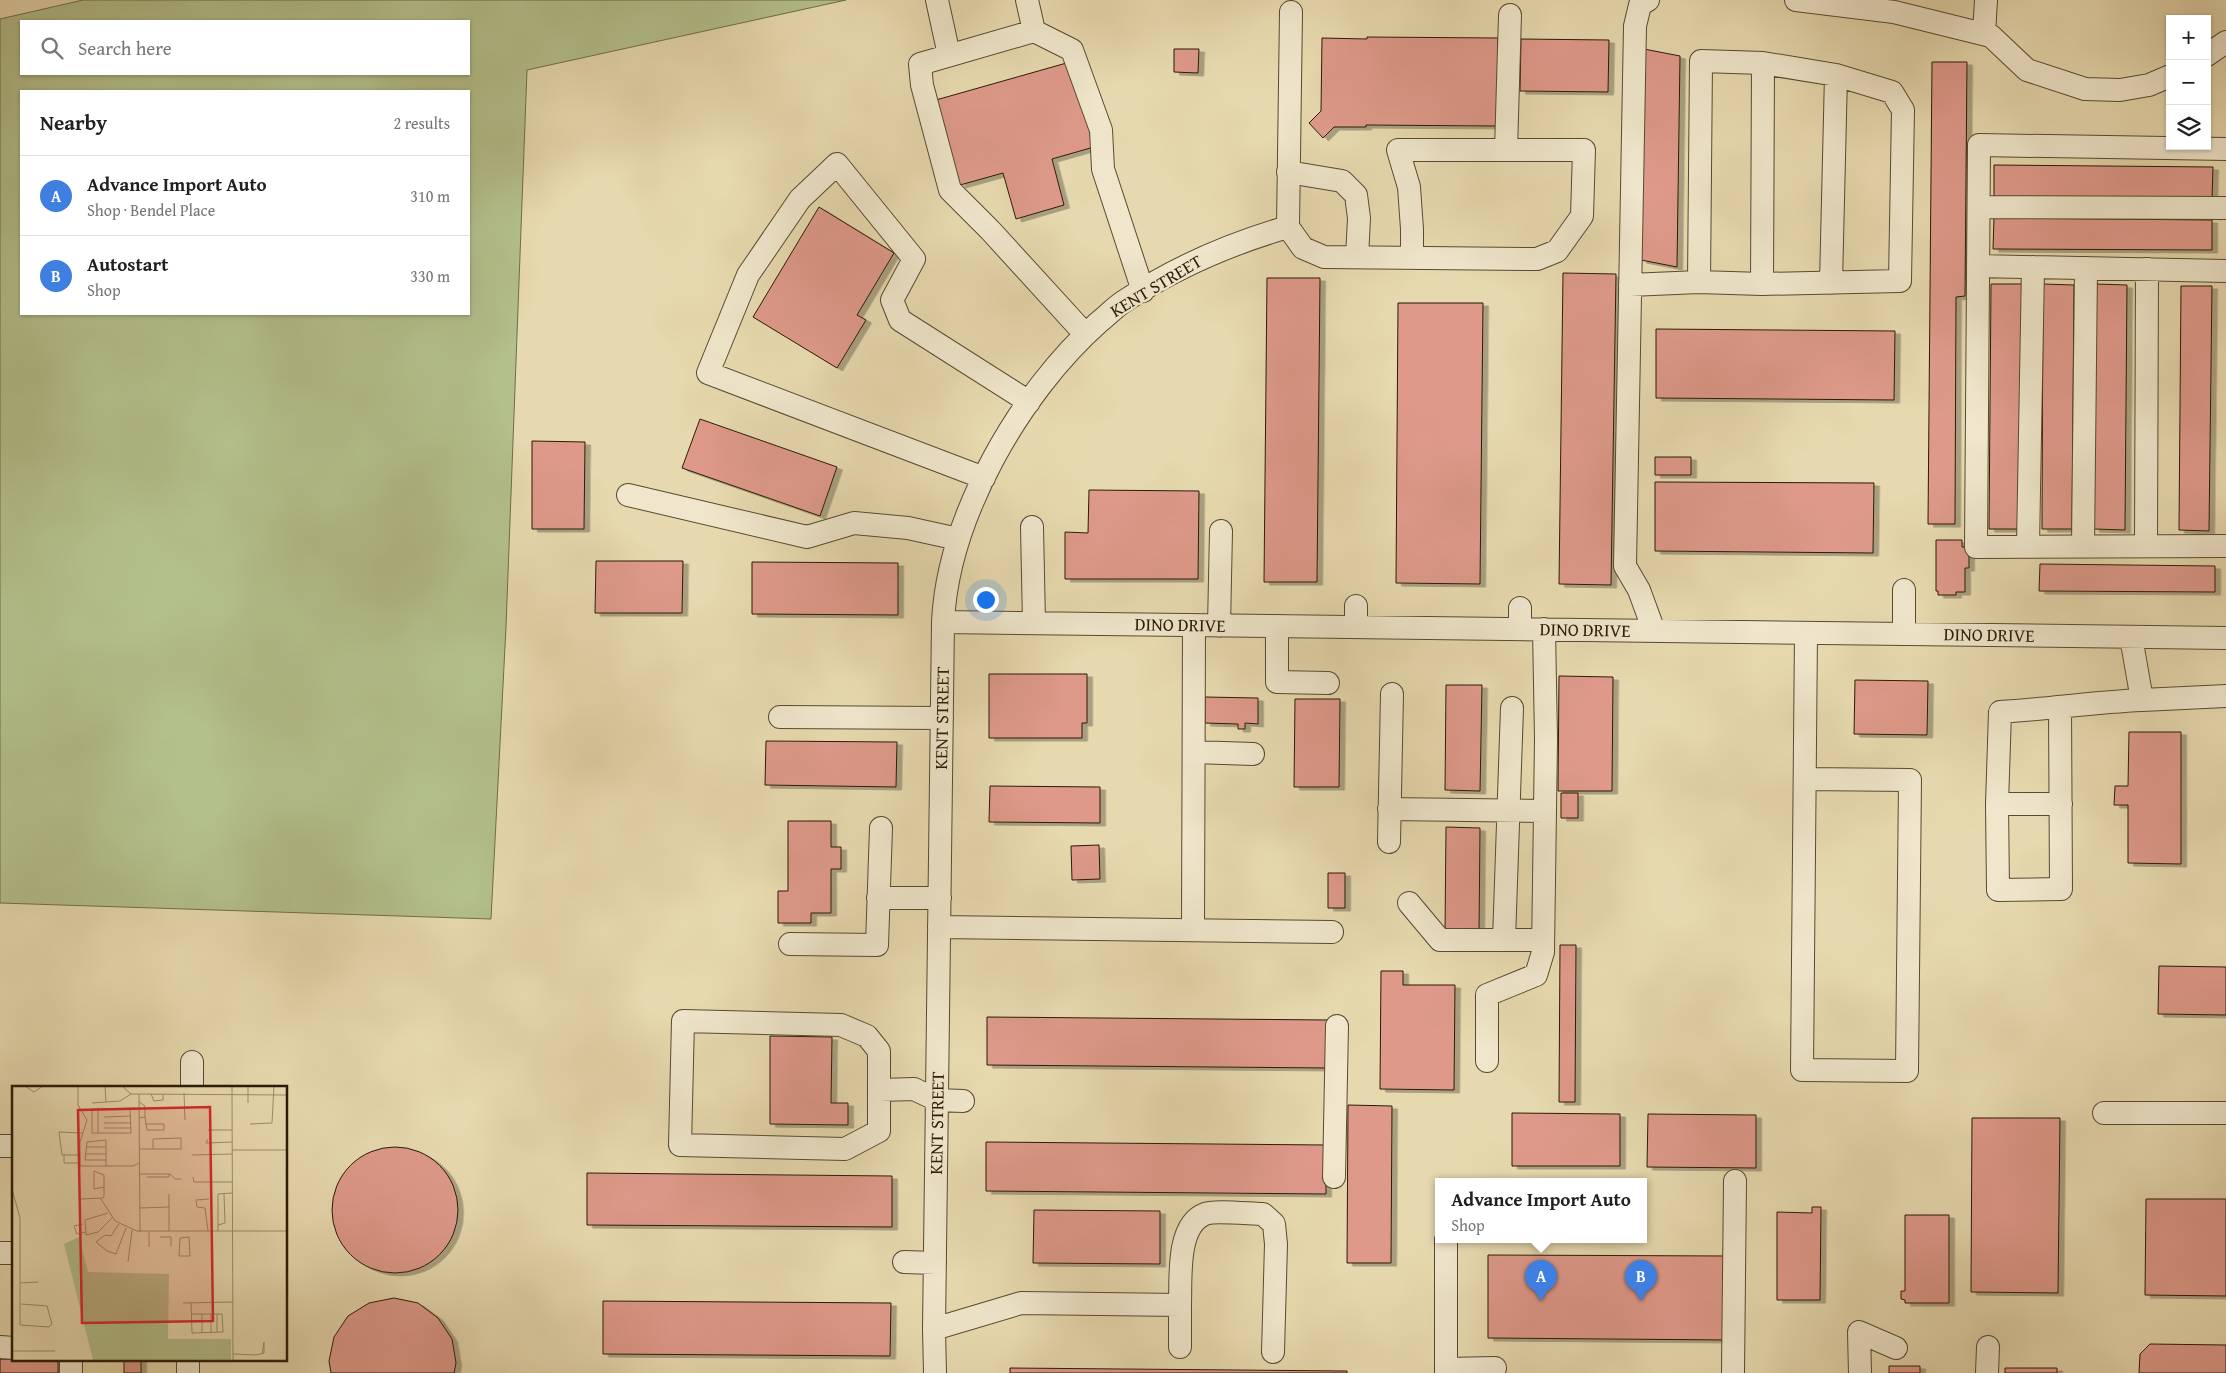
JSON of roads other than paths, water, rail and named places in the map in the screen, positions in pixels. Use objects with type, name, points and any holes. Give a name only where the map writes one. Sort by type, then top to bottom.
[{"type":"street","points":[[937,0],[949,56]]},
{"type":"street","points":[[1027,0],[1034,31]]},
{"type":"street","points":[[1648,0],[1640,5],[1635,26],[1625,566],[1639,590],[1654,631]]},
{"type":"street","points":[[1796,0],[1894,12],[1991,36],[2027,70],[2085,89],[2120,90],[2149,85],[2166,78]]},
{"type":"street","points":[[1984,34],[1986,0]]},
{"type":"street","points":[[1291,12],[1288,227],[1303,248],[1324,257],[1357,257],[1412,258],[1537,259],[1557,251],[1582,216],[1584,150],[1398,150],[1409,187],[1412,258]]},
{"type":"street","points":[[1506,150],[1510,15]]},
{"type":"street","points":[[1086,334],[990,230],[950,190],[922,85],[920,64],[1034,31],[1072,50],[1101,130],[1103,169],[1143,291]]},
{"type":"street","points":[[2211,53],[2226,42]]},
{"type":"street","points":[[1630,285],[1699,282],[1762,284],[1900,281],[1902,110],[1892,92],[1836,75],[1763,63],[1701,61],[1699,282]]},
{"type":"street","points":[[1762,284],[1763,63]]},
{"type":"street","points":[[1831,283],[1836,75]]},
{"type":"street","points":[[2226,149],[1979,145],[1976,546],[2226,546]]},
{"type":"street","points":[[984,478],[708,373],[748,275],[800,199],[837,164],[914,259],[892,300],[900,320],[1029,402]]},
{"type":"street","points":[[1288,172],[1342,181],[1356,194],[1359,218],[1357,257]]},
{"type":"street","points":[[1979,207],[2226,208]]},
{"type":"street","name":"KENT STREET","points":[[935,1373],[943,622],[944,597],[958,539],[993,457],[1029,402],[1055,367],[1086,334],[1121,303],[1202,257],[1244,240],[1288,227]]},
{"type":"street","points":[[1978,266],[2226,271]]},
{"type":"street","points":[[2028,546],[2033,267]]},
{"type":"street","points":[[2083,546],[2086,268]]},
{"type":"street","points":[[2146,546],[2147,269]]},
{"type":"street","points":[[628,495],[807,537],[854,523],[908,528],[958,539]]},
{"type":"street","points":[[1032,527],[1034,623]]},
{"type":"street","points":[[1219,626],[1221,531]]},
{"type":"street","points":[[1904,590],[1904,634]]},
{"type":"street","name":"DINO DRIVE","points":[[943,622],[1277,626],[1356,617],[1520,618],[1544,629],[2226,638]]},
{"type":"street","points":[[1193,929],[1194,626]]},
{"type":"street","points":[[1277,626],[1277,682],[1328,683]]},
{"type":"street","points":[[1487,1061],[1487,994],[1536,974],[1543,952],[1546,739],[1544,629]]},
{"type":"street","points":[[1805,779],[1910,780],[1907,1071],[1802,1070],[1806,633]]},
{"type":"street","points":[[2131,637],[2142,700]]},
{"type":"street","points":[[1389,842],[1392,694]]},
{"type":"street","points":[[2060,708],[2061,889],[1998,890],[1997,804],[2000,712],[2060,708],[2102,702],[2226,696]]},
{"type":"street","points":[[1504,940],[1512,708]]},
{"type":"street","points":[[780,716],[942,718]]},
{"type":"street","points":[[1512,740],[1546,739]]},
{"type":"street","points":[[1194,752],[1252,754]]},
{"type":"street","points":[[1997,804],[2061,804]]},
{"type":"street","points":[[1389,809],[1545,811]]},
{"type":"street","points":[[790,944],[877,945],[881,828]]},
{"type":"street","points":[[1506,886],[1544,885]]},
{"type":"street","points":[[878,898],[940,898]]},
{"type":"street","points":[[1409,903],[1440,940],[1543,940]]},
{"type":"street","points":[[939,927],[1332,932]]},
{"type":"street","points":[[683,1021],[841,1025],[867,1036],[879,1051],[879,1090],[879,1131],[845,1149],[680,1146],[683,1021]]},
{"type":"street","points":[[1334,1178],[1337,1026]]},
{"type":"street","points":[[192,1062],[192,1086]]},
{"type":"street","points":[[879,1090],[914,1089],[937,1100],[963,1100]]},
{"type":"street","points":[[2104,1113],[2226,1113]]},
{"type":"street","points":[[1733,1373],[1735,1181]]},
{"type":"street","points":[[1180,1347],[1180,1306],[1184,1240],[1193,1223],[1206,1213],[1263,1214],[1274,1224],[1276,1244],[1273,1352]]},
{"type":"street","points":[[1446,1243],[1446,1371],[1495,1368]]},
{"type":"street","points":[[904,1262],[935,1263]]},
{"type":"street","points":[[934,1329],[1021,1303],[1180,1306]]},
{"type":"street","points":[[1860,1373],[1859,1332],[1896,1348]]},
{"type":"street","points":[[1988,1347],[1988,1373]]},
{"type":"street","points":[[71,1360],[71,1373]]},
{"type":"street","points":[[188,1360],[188,1373]]},
{"type":"place","name":"Advance Import Auto","points":[[1541,1301]]},
{"type":"place","name":"Autostart","points":[[1641,1301]]}]
